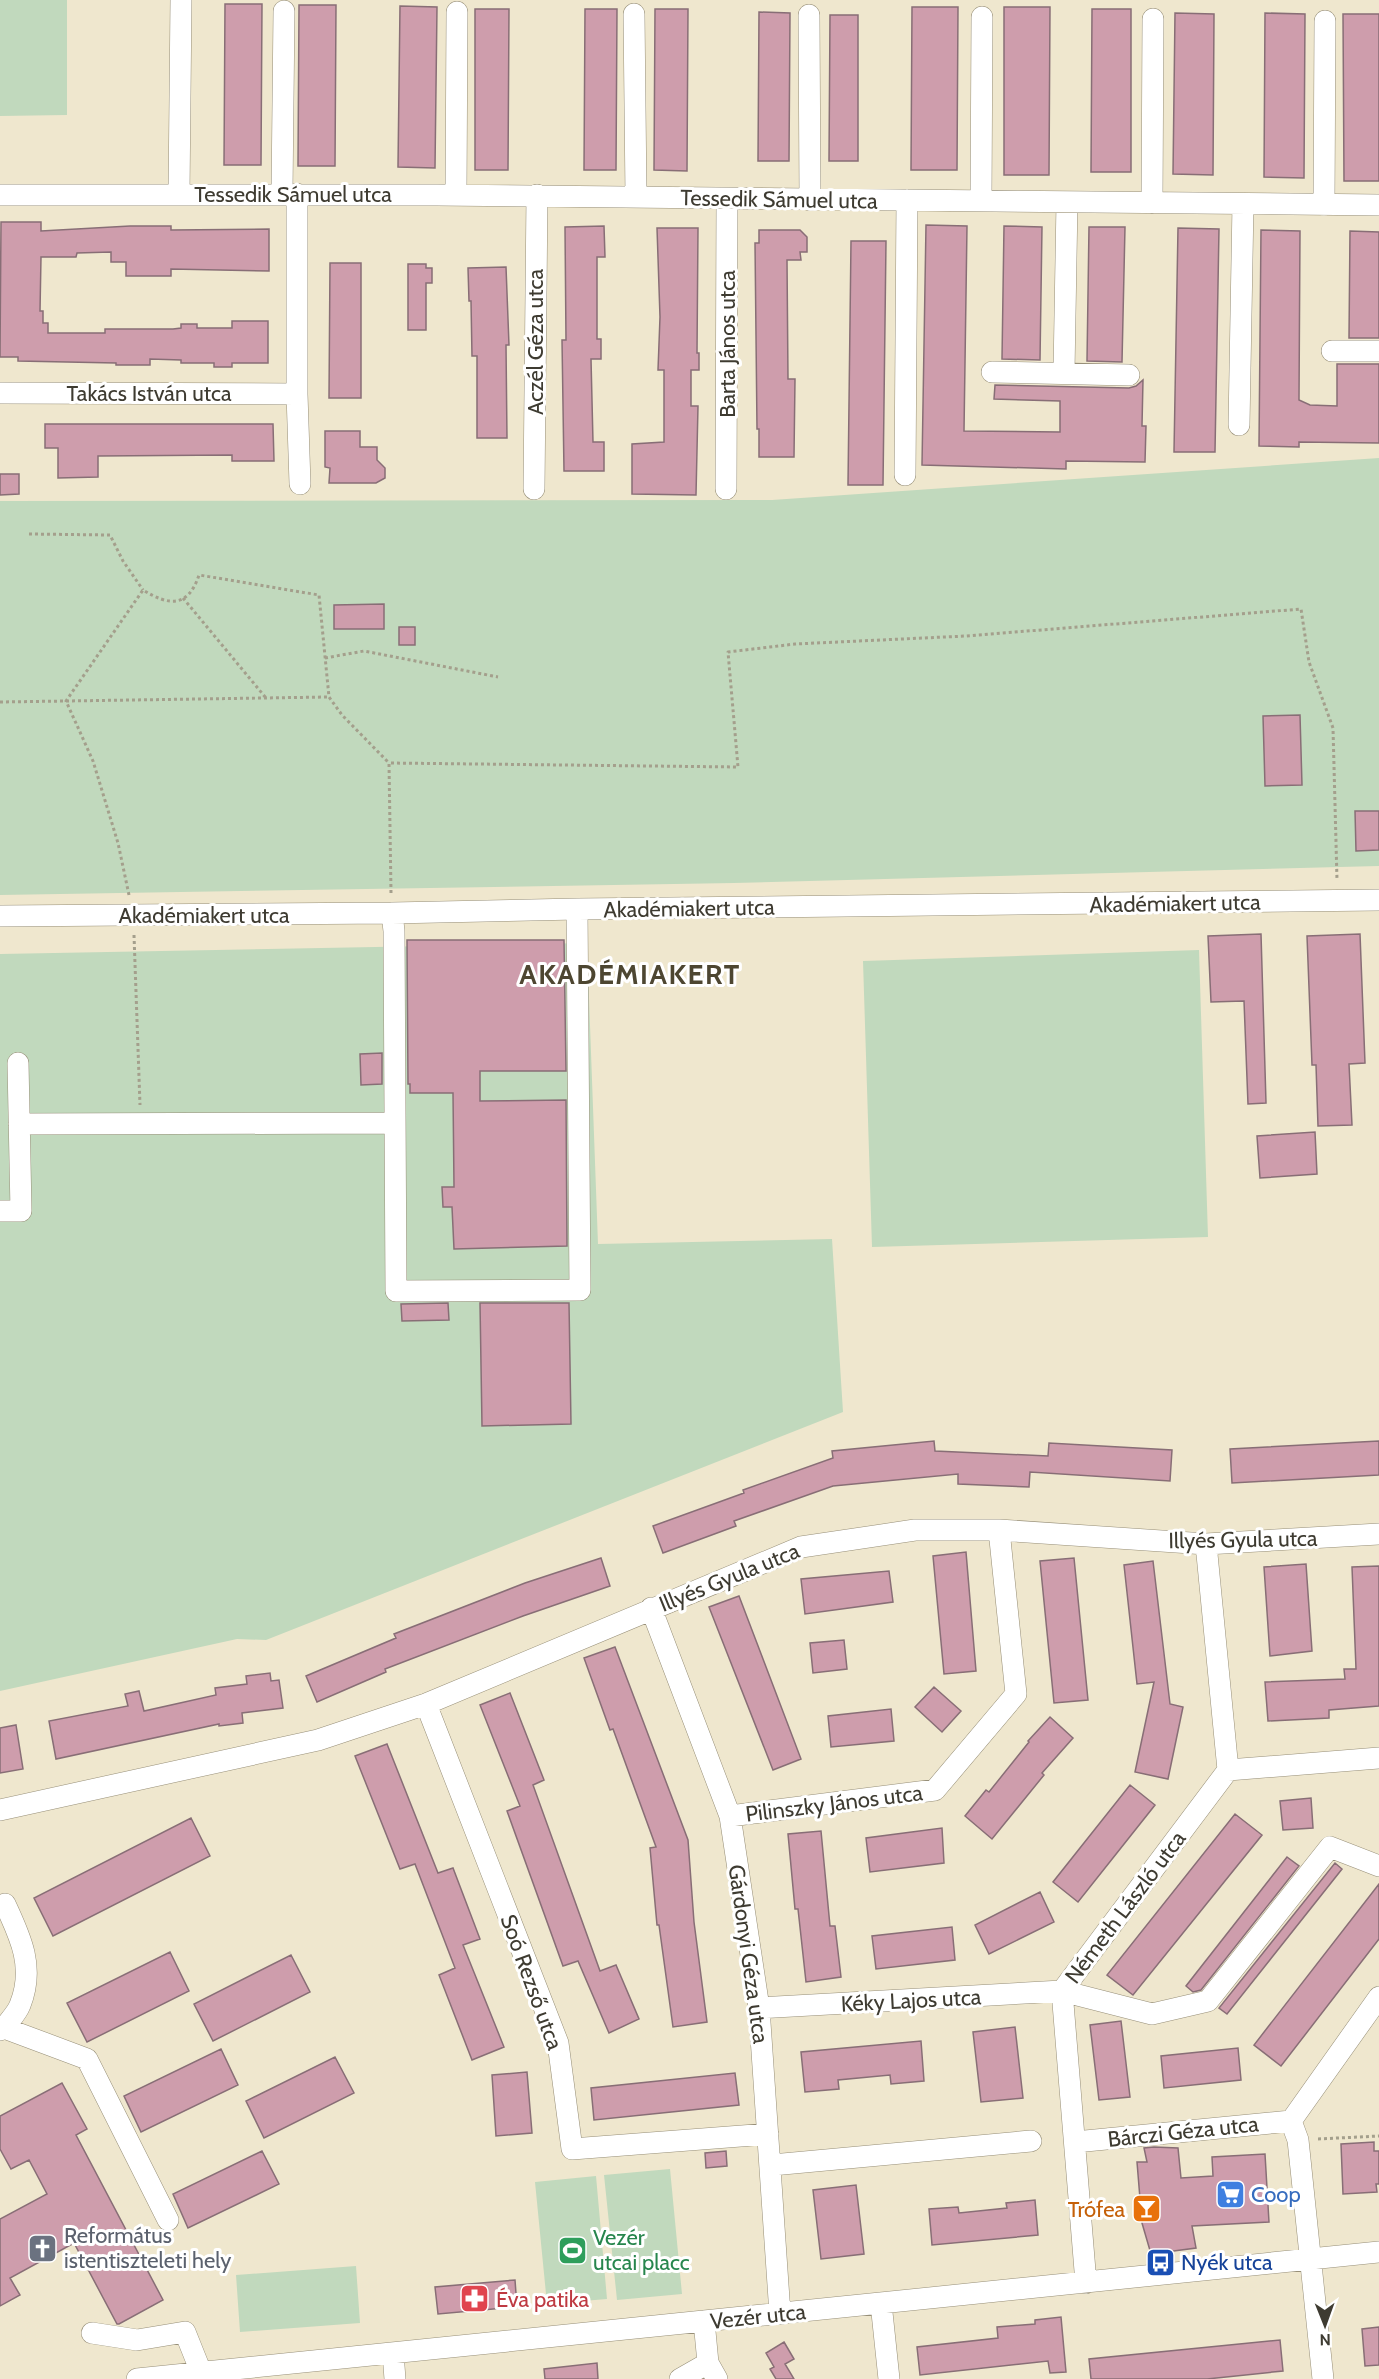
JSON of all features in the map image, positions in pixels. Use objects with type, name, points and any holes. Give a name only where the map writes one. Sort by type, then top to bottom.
[{"type":"street","name":"Tessedik Sámuel utca","points":[[179,194],[181,0]]},
{"type":"street","points":[[284,11],[300,484]]},
{"type":"street","points":[[456,195],[458,12]]},
{"type":"street","points":[[634,14],[636,197]]},
{"type":"street","points":[[809,15],[810,200]]},
{"type":"street","points":[[981,201],[982,17]]},
{"type":"street","points":[[1152,203],[1153,19]]},
{"type":"street","points":[[1324,205],[1325,21]]},
{"type":"street","name":"Tessedik Sámuel utca","points":[[0,195],[537,195],[1379,205]]},
{"type":"street","name":"Aczél Géza utca","points":[[534,489],[537,195]]},
{"type":"street","name":"Barta János utca","points":[[726,489],[727,199]]},
{"type":"street","points":[[905,475],[907,200]]},
{"type":"street","points":[[1064,372],[1067,202]]},
{"type":"street","points":[[1239,425],[1243,204]]},
{"type":"street","points":[[1332,351],[1379,351]]},
{"type":"street","points":[[992,372],[1129,375]]},
{"type":"street","name":"Takács István utca","points":[[0,393],[297,394]]},
{"type":"street","name":"Akadémiakert utca","points":[[0,916],[1379,900]]},
{"type":"street","points":[[392,913],[394,931],[396,1291],[580,1290],[578,909]]},
{"type":"street","points":[[0,1211],[21,1211],[18,1063]]},
{"type":"street","points":[[19,1124],[395,1123]]},
{"type":"street","name":"Illyés Gyula utca","points":[[0,1810],[318,1740],[426,1704],[801,1547],[915,1530],[999,1530],[1206,1544],[1379,1534]]},
{"type":"street","name":"Pilinszky János utca","points":[[730,1816],[935,1790],[1016,1694],[999,1530]]},
{"type":"street","points":[[1206,1544],[1228,1770],[1379,1758]]},
{"type":"street","name":"Gárdonyi Géza utca","points":[[651,1608],[730,1816],[759,2008],[772,2165],[780,2314]]},
{"type":"street","name":"Soó Rezső utca","points":[[426,1704],[558,2043],[572,2149],[768,2134]]},
{"type":"street","name":"Németh László utca","points":[[1086,2283],[1062,1991],[1228,1770]]},
{"type":"street","name":"Kéky Lajos utca","points":[[759,2008],[1062,1991],[1152,2014],[1208,2001],[1330,1847],[1379,1866]]},
{"type":"street","points":[[5,1904],[19,1934],[28,1972],[20,2006],[2,2029],[87,2059],[168,2220]]},
{"type":"street","points":[[1323,2379],[1295,2130],[1379,1997]]},
{"type":"street","name":"Bárczi Géza utca","points":[[1075,2142],[1295,2130]]},
{"type":"street","points":[[772,2165],[1031,2141]]},
{"type":"street","name":"Vezér utca","points":[[137,2379],[1379,2252]]},
{"type":"street","points":[[881,2303],[889,2379]]},
{"type":"street","points":[[680,2379],[712,2371],[704,2321]]},
{"type":"street","points":[[92,2333],[137,2340],[185,2332],[201,2372]]},
{"type":"street","points":[[393,2353],[395,2379]]},
{"type":"path","points":[[29,534],[110,535],[123,561],[143,590],[168,602],[190,595],[199,575],[318,595],[329,697],[342,715],[389,763],[392,913]]},
{"type":"path","points":[[66,701],[143,590]]},
{"type":"path","points":[[183,598],[266,698]]},
{"type":"path","points":[[389,763],[738,767],[728,651],[795,644],[966,636],[1301,609],[1309,662],[1333,728],[1338,900]]},
{"type":"path","points":[[325,658],[364,651],[498,677]]},
{"type":"path","points":[[0,702],[329,697]]},
{"type":"path","points":[[66,701],[93,761],[118,843],[134,915],[140,1124]]},
{"type":"path","points":[[1295,2130],[1379,2136]]},
{"type":"green space","points":[[0,0],[67,0],[67,115],[0,116]]},
{"type":"green space","points":[[1379,458],[1379,866],[734,883],[0,895],[0,501],[772,500]]},
{"type":"green space","points":[[587,943],[598,1244],[832,1239],[843,1412],[266,1640],[237,1639],[0,1691],[0,954]]},
{"type":"green space","points":[[1199,950],[1208,1237],[872,1247],[863,961]]},
{"type":"green space","points":[[670,2169],[682,2294],[617,2300],[604,2175]]},
{"type":"green space","name":"Vezér utcai placc","points":[[596,2176],[607,2299],[547,2304],[535,2182]]},
{"type":"green space","points":[[356,2266],[360,2323],[240,2332],[236,2275]]},
{"type":"building","points":[[225,4],[262,4],[261,165],[224,165]]},
{"type":"building","points":[[299,5],[336,5],[335,166],[298,166]]},
{"type":"building","points":[[400,6],[437,7],[435,168],[398,167]]},
{"type":"building","points":[[912,7],[958,7],[957,170],[911,170]]},
{"type":"building","points":[[1004,7],[1050,7],[1049,175],[1004,175]]},
{"type":"building","points":[[475,9],[509,9],[508,170],[475,170]]},
{"type":"building","points":[[585,9],[617,9],[616,170],[584,170]]},
{"type":"building","points":[[655,9],[688,9],[687,171],[654,170]]},
{"type":"building","points":[[1092,9],[1131,9],[1131,172],[1091,172]]},
{"type":"building","points":[[759,12],[790,13],[789,161],[758,161]]},
{"type":"building","points":[[1175,13],[1214,14],[1213,175],[1173,174]]},
{"type":"building","points":[[1265,13],[1305,14],[1304,178],[1264,177]]},
{"type":"building","points":[[1343,14],[1379,14],[1379,181],[1344,181]]},
{"type":"building","points":[[830,15],[858,15],[858,161],[829,161]]},
{"type":"building","points":[[1,222],[41,222],[41,231],[130,226],[171,226],[171,230],[269,229],[269,271],[171,269],[171,276],[126,276],[126,262],[111,262],[111,252],[77,253],[76,257],[41,257],[40,311],[43,311],[43,323],[48,323],[48,333],[105,333],[105,329],[173,329],[181,328],[181,324],[197,324],[197,328],[232,328],[232,321],[268,321],[268,363],[232,363],[232,367],[214,367],[214,363],[181,363],[181,360],[150,359],[150,365],[116,365],[116,363],[18,361],[18,357],[0,357]]},
{"type":"building","points":[[926,225],[967,226],[964,431],[1060,432],[1060,401],[994,399],[995,385],[1129,388],[1143,380],[1142,426],[1146,426],[1145,462],[1066,461],[1066,469],[922,465]]},
{"type":"building","points":[[604,226],[605,257],[597,257],[597,339],[601,339],[601,359],[591,359],[593,442],[604,442],[604,471],[564,471],[562,340],[566,340],[565,227]]},
{"type":"building","points":[[1004,226],[1042,227],[1040,360],[1002,359]]},
{"type":"building","points":[[1089,227],[1125,227],[1122,362],[1087,361]]},
{"type":"building","points":[[657,228],[698,228],[697,353],[699,353],[699,370],[691,370],[691,406],[698,406],[696,495],[632,494],[632,444],[664,442],[664,370],[658,370],[660,317]]},
{"type":"building","points":[[1178,228],[1219,229],[1215,452],[1174,452]]},
{"type":"building","points":[[759,230],[800,230],[807,237],[807,252],[800,252],[801,260],[787,260],[788,379],[795,379],[794,457],[759,457],[755,243],[759,243]]},
{"type":"building","points":[[1261,230],[1300,231],[1299,400],[1310,405],[1337,406],[1337,364],[1379,364],[1379,443],[1299,442],[1299,447],[1259,446]]},
{"type":"building","points":[[1350,231],[1379,232],[1379,338],[1349,338]]},
{"type":"building","points":[[851,241],[886,241],[883,485],[848,485]]},
{"type":"building","points":[[330,263],[361,263],[361,398],[329,398]]},
{"type":"building","points":[[408,264],[426,264],[426,268],[432,268],[432,283],[426,283],[426,330],[408,330]]},
{"type":"building","points":[[506,267],[509,345],[506,345],[507,438],[477,438],[477,356],[472,356],[468,268]]},
{"type":"building","points":[[45,424],[273,424],[274,461],[232,461],[232,455],[98,456],[98,477],[58,478],[58,448],[45,448]]},
{"type":"building","points":[[325,431],[360,431],[360,447],[377,447],[377,460],[385,468],[385,478],[376,483],[329,483],[330,468],[325,467]]},
{"type":"building","points":[[0,474],[19,474],[19,494],[0,495]]},
{"type":"building","points":[[384,604],[384,629],[334,629],[334,605]]},
{"type":"building","points":[[399,627],[415,627],[415,645],[399,645]]},
{"type":"building","points":[[1300,715],[1302,785],[1265,786],[1263,716]]},
{"type":"building","points":[[1355,811],[1379,811],[1379,850],[1356,851]]},
{"type":"building","points":[[1261,934],[1266,1103],[1248,1104],[1244,1001],[1211,1002],[1208,936]]},
{"type":"building","points":[[1360,934],[1365,1063],[1349,1064],[1352,1125],[1318,1126],[1316,1065],[1312,1065],[1307,936]]},
{"type":"building","points":[[407,940],[564,940],[566,1071],[480,1071],[480,1101],[566,1100],[567,1246],[454,1249],[452,1207],[443,1207],[442,1187],[454,1187],[453,1093],[410,1093],[410,1084],[408,1084]]},
{"type":"building","points":[[382,1053],[382,1084],[361,1085],[360,1054]]},
{"type":"building","points":[[1315,1132],[1317,1174],[1260,1178],[1257,1136]]},
{"type":"building","points":[[448,1303],[449,1320],[402,1321],[401,1304]]},
{"type":"building","points":[[480,1303],[569,1303],[571,1424],[482,1426]]},
{"type":"building","points":[[934,1441],[935,1451],[1048,1456],[1049,1443],[1172,1450],[1170,1481],[1030,1472],[1029,1487],[958,1484],[958,1474],[833,1486],[734,1521],[736,1526],[663,1553],[653,1526],[744,1493],[743,1490],[833,1458],[832,1451]]},
{"type":"building","points":[[1379,1441],[1379,1475],[1232,1483],[1230,1449]]},
{"type":"building","points":[[966,1552],[976,1671],[944,1674],[933,1556]]},
{"type":"building","points":[[601,1558],[610,1586],[523,1616],[385,1669],[386,1672],[317,1702],[306,1676],[396,1638],[394,1634],[525,1583]]},
{"type":"building","points":[[1074,1558],[1088,1700],[1054,1703],[1040,1561]]},
{"type":"building","points":[[1153,1561],[1170,1704],[1183,1707],[1168,1779],[1135,1772],[1154,1682],[1137,1684],[1124,1565]]},
{"type":"building","points":[[1306,1564],[1312,1651],[1270,1656],[1264,1567]]},
{"type":"building","points":[[1379,1566],[1379,1706],[1329,1710],[1329,1718],[1268,1721],[1265,1682],[1345,1679],[1344,1669],[1356,1669],[1352,1567]]},
{"type":"building","points":[[889,1571],[893,1602],[805,1614],[801,1579]]},
{"type":"building","points":[[739,1596],[801,1759],[773,1770],[709,1607]]},
{"type":"building","points":[[844,1640],[847,1669],[813,1673],[810,1643]]},
{"type":"building","points":[[615,1647],[688,1840],[694,1922],[707,2022],[673,2027],[659,1925],[657,1925],[650,1848],[656,1847],[613,1729],[610,1730],[584,1658]]},
{"type":"building","points":[[270,1673],[271,1681],[279,1680],[283,1708],[242,1713],[243,1723],[219,1726],[219,1724],[56,1759],[49,1721],[128,1706],[125,1694],[139,1691],[144,1711],[216,1695],[215,1688],[247,1684],[246,1676]]},
{"type":"building","points":[[934,1687],[961,1711],[942,1732],[915,1707]]},
{"type":"building","points":[[510,1693],[544,1780],[533,1785],[600,1971],[616,1965],[639,2019],[609,2033],[578,1961],[563,1966],[507,1811],[520,1806],[480,1705]]},
{"type":"building","points":[[891,1709],[894,1741],[831,1747],[828,1716]]},
{"type":"building","points":[[1050,1717],[1073,1738],[1042,1773],[1044,1775],[992,1839],[965,1816],[986,1790],[989,1792],[1028,1741]]},
{"type":"building","points":[[16,1725],[23,1769],[0,1773],[0,1728]]},
{"type":"building","points":[[387,1744],[438,1873],[453,1868],[480,1939],[463,1945],[504,2047],[472,2060],[439,1975],[455,1968],[415,1864],[400,1869],[355,1756]]},
{"type":"building","points":[[1130,1785],[1155,1805],[1078,1902],[1053,1882]]},
{"type":"building","points":[[1311,1798],[1313,1828],[1283,1830],[1280,1801]]},
{"type":"building","points":[[1235,1814],[1262,1835],[1133,1995],[1107,1975]]},
{"type":"building","points":[[191,1818],[210,1856],[53,1936],[34,1898]]},
{"type":"building","points":[[942,1828],[944,1863],[870,1872],[866,1838]]},
{"type":"building","points":[[821,1831],[830,1926],[835,1926],[841,1977],[806,1982],[798,1909],[795,1909],[788,1834]]},
{"type":"building","points":[[1287,1857],[1299,1866],[1201,1990],[1193,1992],[1186,1986]]},
{"type":"building","points":[[1335,1863],[1342,1869],[1227,2014],[1219,2008]]},
{"type":"building","points":[[1379,1884],[1379,1939],[1281,2066],[1254,2045]]},
{"type":"building","points":[[1040,1892],[1054,1922],[989,1954],[975,1925]]},
{"type":"building","points":[[952,1927],[955,1960],[876,1969],[872,1936]]},
{"type":"building","points":[[170,1952],[189,1991],[87,2042],[67,2003]]},
{"type":"building","points":[[291,1955],[310,1992],[213,2041],[194,2004]]},
{"type":"building","points":[[1121,2021],[1130,2097],[1099,2100],[1090,2025]]},
{"type":"building","points":[[1015,2027],[1023,2098],[981,2102],[973,2032]]},
{"type":"building","points":[[921,2041],[924,2081],[891,2084],[890,2075],[838,2080],[839,2089],[805,2092],[801,2052]]},
{"type":"building","points":[[1238,2048],[1241,2080],[1164,2088],[1161,2056]]},
{"type":"building","points":[[221,2049],[238,2085],[141,2132],[124,2096]]},
{"type":"building","points":[[335,2057],[354,2093],[264,2138],[246,2101]]},
{"type":"building","points":[[527,2072],[532,2133],[496,2136],[492,2075]]},
{"type":"building","points":[[735,2073],[739,2105],[594,2120],[591,2088]]},
{"type":"building","points":[[62,2083],[87,2129],[76,2135],[163,2300],[119,2324],[74,2243],[10,2278],[20,2295],[0,2306],[0,2219],[47,2194],[29,2160],[11,2169],[0,2149],[0,2116]]},
{"type":"building","points":[[1374,2142],[1374,2151],[1379,2151],[1377,2192],[1343,2194],[1341,2144]]},
{"type":"building","points":[[1144,2148],[1178,2148],[1181,2178],[1213,2176],[1212,2157],[1265,2154],[1269,2222],[1192,2226],[1196,2248],[1151,2254],[1142,2223],[1137,2162],[1147,2162]]},
{"type":"building","points":[[262,2151],[279,2184],[188,2228],[173,2194]]},
{"type":"building","points":[[726,2151],[727,2166],[706,2168],[705,2153]]},
{"type":"building","points":[[856,2185],[864,2254],[821,2259],[813,2190]]},
{"type":"building","points":[[1035,2200],[1038,2235],[932,2245],[929,2209],[958,2207],[959,2213],[1007,2208],[1006,2203]]},
{"type":"building","points":[[515,2280],[517,2307],[438,2314],[435,2287]]},
{"type":"building","points":[[1061,2317],[1066,2372],[1050,2373],[1048,2361],[920,2375],[917,2347],[998,2338],[997,2327],[1035,2324],[1035,2320]]},
{"type":"building","points":[[1379,2327],[1379,2365],[1365,2366],[1362,2329]]},
{"type":"building","points":[[1280,2340],[1283,2371],[1207,2379],[1091,2379],[1089,2359]]},
{"type":"building","points":[[784,2342],[794,2359],[785,2364],[794,2379],[776,2379],[770,2369],[774,2367],[766,2353]]},
{"type":"building","points":[[597,2363],[598,2379],[545,2379],[544,2369]]},
{"type":"place","name":"Coop","points":[[1230,2194]]},
{"type":"place","name":"Trófea","points":[[1146,2209]]},
{"type":"place","name":"Református istentiszteleti hely","points":[[43,2248]]},
{"type":"place","name":"Vezér utcai placc","points":[[572,2250]]},
{"type":"place","name":"Nyék utca","points":[[1160,2262]]},
{"type":"place","name":"Éva patika","points":[[475,2299]]},
{"type":"district","name":"AKADÉMIAKERT","points":[[630,974]]}]
